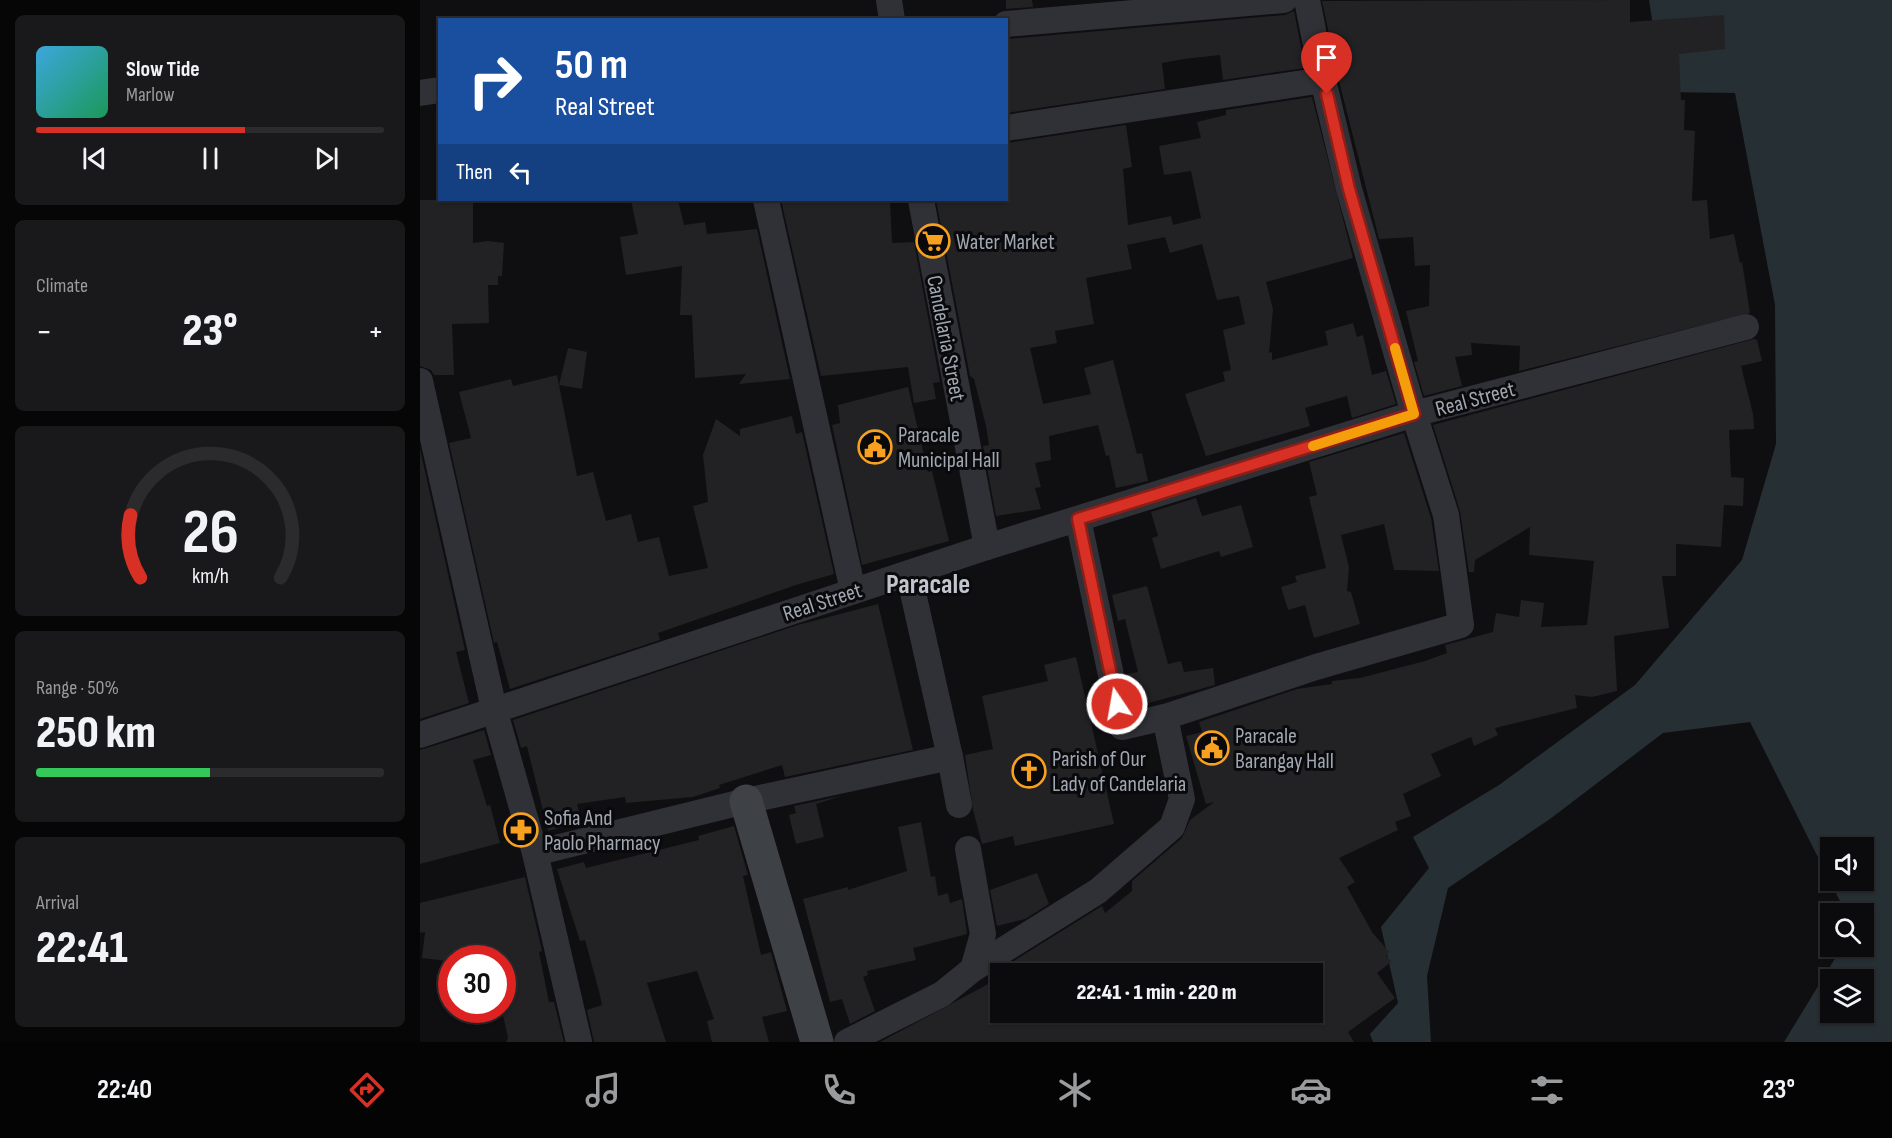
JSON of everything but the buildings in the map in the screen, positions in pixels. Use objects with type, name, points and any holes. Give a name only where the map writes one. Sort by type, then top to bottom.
[{"type":"main road","points":[[746,801],[817,1042]]},
{"type":"street","points":[[889,0],[892,18]]},
{"type":"street","points":[[1008,24],[1284,0]]},
{"type":"street","points":[[1078,519],[1122,727],[1165,717],[1316,667],[1461,625],[1446,515],[1414,414],[1349,189],[1307,0]]},
{"type":"street","points":[[1008,128],[1323,80]]},
{"type":"street","points":[[420,93],[438,90]]},
{"type":"street","points":[[765,201],[853,591]]},
{"type":"street","name":"Candelaria Street","points":[[921,201],[987,547]]},
{"type":"street","name":"Real Street","points":[[420,735],[853,591],[909,575],[987,547],[1414,414],[1746,327]]},
{"type":"street","points":[[420,381],[494,709],[535,853],[579,1042]]},
{"type":"street","points":[[909,575],[959,805]]},
{"type":"street","points":[[847,1042],[942,994],[973,969],[1098,891],[1172,826],[1182,799],[1165,717]]},
{"type":"street","points":[[535,853],[746,801],[950,757]]},
{"type":"street","points":[[968,849],[983,934],[973,969]]},
{"type":"shaded area","points":[[1649,0],[1892,0],[1892,1042],[1784,1042],[1820,983],[1820,1023],[1874,1023],[1874,969],[1829,969],[1836,957],[1874,957],[1874,903],[1841,903],[1835,891],[1874,891],[1874,837],[1820,837],[1820,861],[1750,722],[1663,733],[1550,819],[1448,888],[1427,976],[1431,1042],[1373,1042],[1370,1034],[1398,1003],[1381,927],[1429,868],[1413,837],[1499,785],[1635,685],[1742,560],[1776,444],[1775,305],[1735,93],[1663,92]]},
{"type":"slow traffic","points":[[1313,446],[1414,414],[1395,348]]},
{"type":"place","name":"Water Market","points":[[933,241]]},
{"type":"place","name":"Paracale Municipal Hall","points":[[875,447]]},
{"type":"place","name":"Paracale Barangay Hall","points":[[1212,748]]},
{"type":"place","name":"Parish of Our Lady of Candelaria","points":[[1029,771]]},
{"type":"place","name":"Sofia And Paolo Pharmacy","points":[[521,830]]},
{"type":"district","name":"Paracale","points":[[928,583]]},
{"type":"route","points":[[1117,704],[1078,519],[1414,414],[1349,189],[1327,94]]}]
